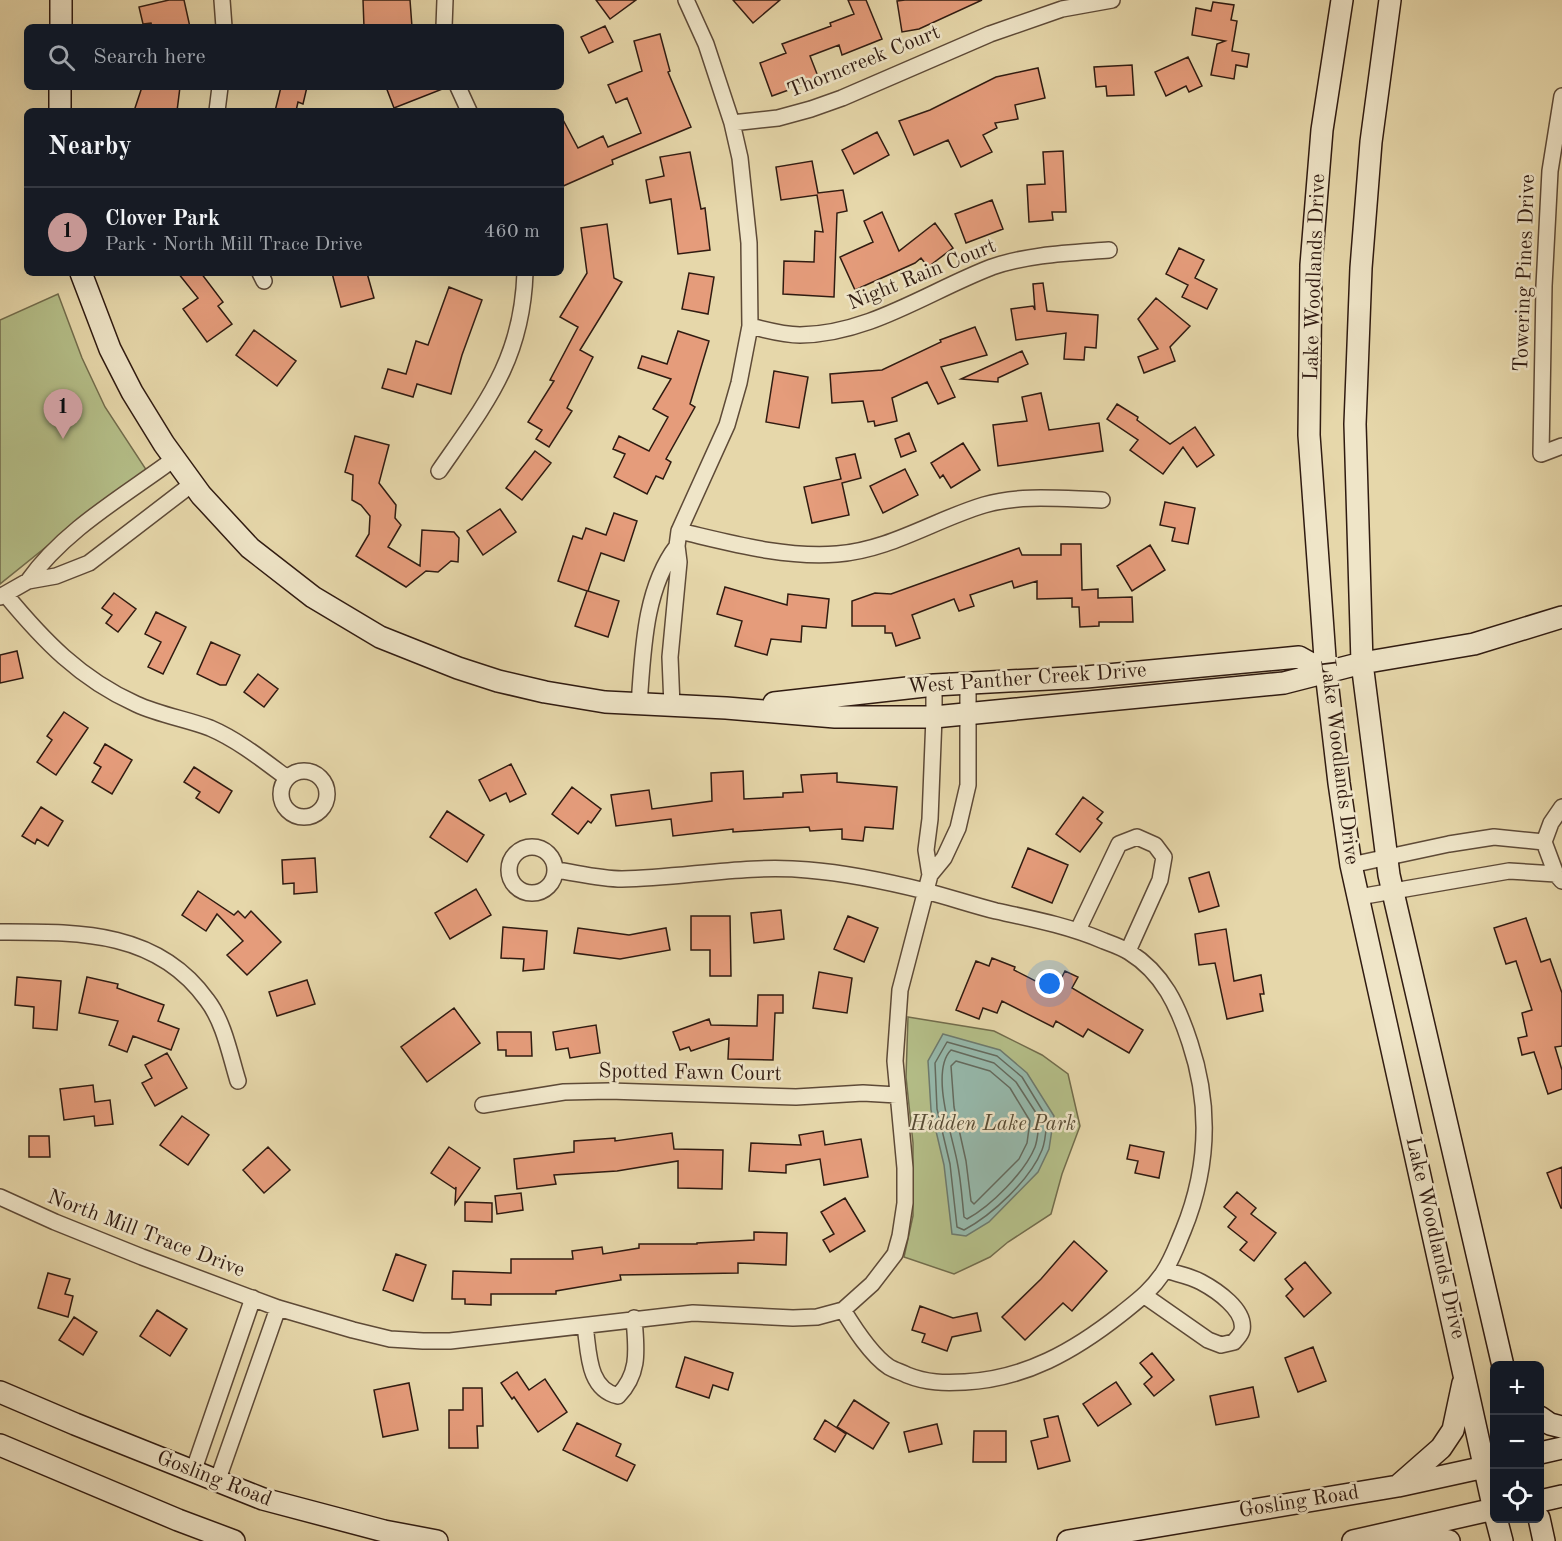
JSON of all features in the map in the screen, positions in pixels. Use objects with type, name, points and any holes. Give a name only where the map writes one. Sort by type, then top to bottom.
[{"type":"main road","points":[[61,0],[61,24]]},
{"type":"main road","name":"Lake Woodlands Drive","points":[[1342,0],[1322,130],[1311,265],[1309,435],[1326,672],[1351,865],[1465,1373],[1490,1466]]},
{"type":"main road","name":"Lake Woodlands Drive","points":[[1390,0],[1371,142],[1361,268],[1355,413],[1362,663],[1386,858],[1502,1361]]},
{"type":"main road","points":[[60,90],[60,108]]},
{"type":"main road","name":"West Panther Creek Drive","points":[[82,276],[110,349],[132,392],[174,459],[192,484],[231,529],[281,574],[313,597],[380,636],[448,664],[498,681],[545,692],[639,705],[726,708],[835,717],[934,717],[1284,683],[1362,663],[1474,644],[1562,617]]},
{"type":"main road","name":"West Panther Creek Drive","points":[[726,708],[934,685],[1086,677],[1299,657],[1326,672]]},
{"type":"main road","points":[[1398,1486],[1441,1448],[1453,1430],[1465,1373]]},
{"type":"main road","name":"Gosling Road","points":[[0,1392],[262,1499],[437,1541]]},
{"type":"main road","points":[[1544,1420],[1562,1427]]},
{"type":"main road","points":[[0,1445],[168,1516],[234,1541]]},
{"type":"main road","points":[[1544,1452],[1562,1448]]},
{"type":"main road","name":"Gosling Road","points":[[1068,1541],[1398,1486],[1490,1466]]},
{"type":"main road","points":[[1544,1500],[1562,1496]]},
{"type":"main road","points":[[1353,1541],[1490,1511]]},
{"type":"main road","points":[[1497,1523],[1502,1541]]},
{"type":"main road","points":[[1540,1523],[1544,1541]]},
{"type":"main road","points":[[1382,1536],[1430,1537],[1449,1541]]},
{"type":"street","points":[[222,0],[224,24]]},
{"type":"street","points":[[444,24],[445,0]]},
{"type":"street","points":[[639,705],[644,646],[652,600],[664,563],[678,539],[727,425],[739,383],[750,326],[749,243],[740,158],[732,123],[706,44],[686,0]]},
{"type":"street","name":"Thorncreek Court","points":[[732,123],[778,118],[811,109],[842,98],[876,81],[990,34],[1062,9],[1112,0]]},
{"type":"street","points":[[217,108],[220,90]]},
{"type":"street","points":[[459,90],[468,108]]},
{"type":"street","name":"Towering Pines Drive","points":[[1562,96],[1541,454],[1562,446]]},
{"type":"street","name":"Night Rain Court","points":[[750,326],[800,335],[858,325],[887,316],[993,267],[1035,256],[1109,250]]},
{"type":"street","points":[[439,471],[490,398],[502,374],[512,351],[521,310],[525,276]]},
{"type":"street","points":[[28,581],[42,562],[87,522],[174,459]]},
{"type":"street","points":[[192,484],[89,563],[56,576],[28,581],[3,595],[45,640],[93,681],[138,705],[209,728],[230,738],[287,778]]},
{"type":"street","points":[[678,539],[802,554],[838,554],[870,548],[898,539],[983,505],[1014,499],[1101,500]]},
{"type":"street","points":[[672,706],[670,657],[679,562],[678,539]]},
{"type":"street","points":[[556,870],[620,879],[761,869],[807,870],[925,891],[1078,930],[1128,951],[1150,968],[1164,983],[1174,1001],[1202,1086],[1205,1142],[1195,1196],[1186,1223],[1165,1270],[1145,1296],[1082,1343],[1041,1365],[990,1381],[943,1383],[921,1380],[888,1367],[861,1338],[843,1310],[872,1284],[895,1254],[900,1236],[905,1203],[905,1168],[895,1061],[900,990],[925,891],[930,875],[944,858],[958,828],[968,785],[968,683]]},
{"type":"street","points":[[930,875],[926,850],[930,819],[934,685]]},
{"type":"street","points":[[1559,877],[1544,842],[1551,823],[1562,807]]},
{"type":"street","points":[[1078,930],[1119,844],[1137,837],[1155,844],[1164,857],[1160,880],[1128,951]]},
{"type":"street","points":[[1351,865],[1494,837],[1544,842]]},
{"type":"street","points":[[1359,897],[1509,871],[1559,877]]},
{"type":"street","points":[[0,932],[67,932],[105,937],[135,945],[175,966],[208,1001],[221,1027],[238,1081]]},
{"type":"street","name":"Spotted Fawn Court","points":[[483,1105],[575,1092],[796,1097],[863,1093],[897,1095]]},
{"type":"street","name":"North Mill Trace Drive","points":[[0,1197],[77,1231],[278,1308],[381,1336],[423,1341],[450,1341],[693,1312],[793,1318],[817,1317],[843,1310]]},
{"type":"street","points":[[1145,1296],[1208,1340],[1221,1345],[1234,1342],[1241,1332],[1242,1324],[1238,1312],[1222,1296],[1201,1282],[1165,1270]]},
{"type":"street","points":[[193,1472],[253,1298]]},
{"type":"street","points":[[218,1482],[278,1308]]},
{"type":"street","points":[[585,1326],[594,1377],[607,1394],[618,1396],[633,1374],[636,1354],[634,1318]]},
{"type":"green space","points":[[58,294],[82,358],[105,407],[147,471],[92,510],[0,584],[0,320]]},
{"type":"green space","name":"Hidden Lake Park","points":[[908,1017],[994,1031],[1042,1055],[1068,1074],[1080,1126],[1062,1174],[1051,1214],[1008,1242],[990,1257],[954,1274],[904,1257],[913,1216],[913,1143],[906,1077]]},
{"type":"water","points":[[943,1034],[1000,1050],[1027,1073],[1054,1116],[1049,1149],[1038,1172],[989,1222],[966,1236],[952,1234],[944,1165],[931,1110],[928,1061]]},
{"type":"building","points":[[169,0],[184,0],[189,24],[143,24],[139,7]]},
{"type":"building","points":[[363,0],[410,0],[412,24],[364,24]]},
{"type":"building","points":[[596,0],[636,0],[610,19]]},
{"type":"building","points":[[733,0],[780,0],[753,23]]},
{"type":"building","points":[[848,0],[866,0],[882,39],[842,55],[839,45],[810,56],[819,79],[772,96],[760,63],[786,53],[782,44],[831,26],[830,23],[854,14]]},
{"type":"building","points":[[982,0],[919,29],[902,32],[897,1]]},
{"type":"building","points":[[1213,2],[1234,5],[1231,20],[1237,21],[1232,51],[1249,54],[1247,67],[1236,65],[1234,79],[1211,75],[1217,44],[1225,41],[1192,35],[1196,8],[1211,11]]},
{"type":"building","points":[[605,26],[613,42],[589,53],[581,37]]},
{"type":"building","points":[[660,34],[670,71],[668,72],[691,127],[612,160],[613,164],[564,186],[564,122],[578,148],[603,136],[608,147],[641,133],[627,98],[616,103],[608,85],[642,71],[634,41]]},
{"type":"building","points":[[1188,57],[1202,86],[1189,92],[1186,86],[1166,96],[1155,72]]},
{"type":"building","points":[[1132,65],[1134,95],[1107,96],[1106,86],[1096,87],[1094,67]]},
{"type":"building","points":[[1038,68],[1045,98],[1015,105],[1018,119],[995,123],[997,128],[983,135],[992,152],[961,167],[948,140],[914,155],[899,121],[930,110],[996,77]]},
{"type":"building","points":[[141,90],[180,90],[177,108],[135,108]]},
{"type":"building","points":[[280,90],[306,90],[303,104],[298,102],[297,108],[276,108]]},
{"type":"building","points":[[387,90],[440,90],[394,108]]},
{"type":"building","points":[[877,132],[889,155],[854,174],[842,150]]},
{"type":"building","points":[[1063,151],[1066,212],[1052,212],[1053,220],[1029,222],[1027,185],[1045,184],[1043,152]]},
{"type":"building","points":[[690,152],[701,209],[705,208],[710,250],[678,254],[671,199],[650,203],[646,180],[664,176],[660,157]]},
{"type":"building","points":[[812,161],[818,193],[843,190],[847,211],[837,213],[834,297],[783,294],[784,261],[814,262],[815,231],[823,232],[817,195],[781,200],[776,167]]},
{"type":"building","points":[[992,200],[1003,229],[966,243],[955,214]]},
{"type":"building","points":[[882,212],[899,251],[935,223],[953,248],[928,267],[921,258],[915,263],[855,290],[840,257],[873,242],[864,221]]},
{"type":"building","points":[[607,224],[614,278],[622,282],[580,350],[593,357],[567,408],[572,411],[549,447],[536,439],[542,430],[528,422],[554,381],[550,380],[578,327],[560,317],[587,273],[581,228]]},
{"type":"building","points":[[1179,248],[1204,260],[1195,278],[1217,289],[1207,309],[1182,297],[1188,285],[1166,274]]},
{"type":"building","points":[[689,273],[714,277],[708,314],[682,309]]},
{"type":"building","points":[[180,276],[203,276],[223,302],[218,306],[232,324],[207,342],[183,309],[198,298]]},
{"type":"building","points":[[333,276],[368,276],[374,298],[341,307]]},
{"type":"building","points":[[1043,283],[1047,311],[1098,315],[1096,348],[1085,347],[1084,360],[1064,359],[1066,333],[1016,340],[1011,309],[1033,306],[1035,310],[1033,284]]},
{"type":"building","points":[[449,287],[482,300],[451,394],[417,384],[413,397],[382,388],[388,369],[406,374],[416,341],[428,345]]},
{"type":"building","points":[[1156,298],[1190,326],[1170,347],[1175,361],[1144,373],[1138,357],[1158,349],[1138,319]]},
{"type":"building","points":[[975,327],[987,355],[941,367],[955,397],[938,404],[927,382],[892,398],[897,421],[875,426],[874,421],[868,422],[863,401],[832,403],[830,374],[882,370],[941,342],[940,340]]},
{"type":"building","points":[[254,330],[296,361],[277,386],[236,355]]},
{"type":"building","points":[[678,331],[709,341],[690,404],[695,407],[666,459],[671,462],[663,479],[656,476],[647,494],[614,477],[625,454],[613,449],[619,436],[649,451],[668,417],[653,409],[671,379],[638,368],[642,356],[667,364]]},
{"type":"building","points":[[1022,351],[1028,364],[998,378],[998,382],[961,379]]},
{"type":"building","points":[[774,371],[808,377],[799,428],[766,422]]},
{"type":"building","points":[[1041,393],[1049,430],[1099,423],[1103,451],[998,466],[993,425],[1027,421],[1022,397]]},
{"type":"building","points":[[1117,404],[1138,417],[1137,420],[1170,444],[1195,427],[1214,455],[1197,467],[1183,447],[1163,474],[1130,450],[1138,440],[1107,419]]},
{"type":"building","points":[[909,433],[916,451],[901,457],[895,439]]},
{"type":"building","points":[[355,436],[389,445],[379,483],[396,505],[395,518],[401,525],[388,547],[420,566],[422,530],[454,532],[459,538],[458,562],[451,561],[438,572],[426,571],[406,587],[356,556],[369,534],[370,516],[361,505],[352,500],[353,475],[345,472]]},
{"type":"building","points":[[963,443],[980,470],[951,488],[943,475],[940,478],[931,463]]},
{"type":"building","points":[[535,451],[551,463],[522,500],[506,488]]},
{"type":"building","points":[[855,454],[861,478],[842,483],[849,515],[812,523],[804,487],[841,479],[836,458]]},
{"type":"building","points":[[905,469],[918,495],[883,513],[870,486]]},
{"type":"building","points":[[1165,502],[1195,508],[1188,544],[1172,541],[1175,528],[1160,525]]},
{"type":"building","points":[[500,509],[516,532],[483,555],[467,531]]},
{"type":"building","points":[[614,513],[637,521],[624,561],[601,553],[588,591],[619,601],[608,637],[575,626],[587,591],[558,581],[573,536],[582,539],[586,528],[606,535]]},
{"type":"building","points":[[1061,544],[1081,544],[1082,590],[1098,589],[1098,598],[1132,597],[1133,622],[1099,622],[1099,626],[1080,627],[1079,607],[1072,607],[1072,598],[1037,599],[1037,581],[1014,588],[1012,581],[970,595],[974,606],[959,611],[954,599],[912,615],[920,638],[896,646],[892,633],[885,633],[885,626],[852,626],[852,601],[875,593],[891,594],[1019,548],[1022,555],[1061,555]]},
{"type":"building","points":[[1150,545],[1165,570],[1132,591],[1117,566]]},
{"type":"building","points":[[725,587],[787,605],[788,594],[829,599],[826,628],[802,626],[801,642],[771,639],[767,655],[735,646],[742,621],[717,614]]},
{"type":"building","points":[[114,593],[136,609],[118,632],[106,623],[112,615],[102,608]]},
{"type":"building","points":[[156,612],[186,627],[163,674],[148,667],[161,642],[145,634]]},
{"type":"building","points":[[211,642],[240,655],[226,685],[220,685],[197,674]]},
{"type":"building","points":[[17,651],[23,678],[0,683],[0,655]]},
{"type":"building","points":[[258,674],[278,689],[264,707],[244,692]]},
{"type":"building","points":[[64,712],[88,728],[56,775],[37,762],[52,740],[47,736]]},
{"type":"building","points":[[105,744],[132,760],[112,794],[92,782],[101,767],[94,763]]},
{"type":"building","points":[[511,764],[526,794],[510,802],[506,793],[490,801],[479,780]]},
{"type":"building","points":[[194,767],[232,791],[219,813],[196,798],[200,792],[184,782]]},
{"type":"building","points":[[743,771],[744,799],[783,797],[783,793],[803,792],[801,775],[837,773],[837,782],[897,787],[893,829],[865,827],[863,841],[842,839],[842,829],[810,831],[809,827],[733,832],[733,829],[673,836],[671,819],[616,826],[611,795],[649,790],[652,809],[712,801],[711,773]]},
{"type":"building","points":[[572,787],[601,809],[591,823],[588,821],[578,834],[552,814]]},
{"type":"building","points":[[1083,797],[1103,812],[1097,819],[1102,823],[1080,852],[1056,834]]},
{"type":"building","points":[[41,807],[63,821],[48,846],[37,839],[35,844],[22,836]]},
{"type":"building","points":[[447,811],[484,835],[467,862],[430,837]]},
{"type":"building","points":[[1028,848],[1068,865],[1052,903],[1012,887]]},
{"type":"building","points":[[315,858],[317,892],[294,894],[294,883],[283,884],[282,860]]},
{"type":"building","points":[[1209,872],[1219,906],[1199,912],[1189,878]]},
{"type":"building","points":[[476,889],[491,915],[450,939],[435,913]]},
{"type":"building","points":[[198,891],[234,915],[238,911],[245,918],[251,911],[281,942],[247,975],[227,955],[243,941],[217,914],[206,931],[182,915]]},
{"type":"building","points":[[781,910],[784,939],[754,943],[751,913]]},
{"type":"building","points":[[691,916],[730,916],[731,976],[710,976],[710,950],[691,950]]},
{"type":"building","points":[[848,916],[878,928],[864,962],[834,949]]},
{"type":"building","points":[[1526,918],[1541,962],[1550,959],[1562,993],[1562,1046],[1555,1047],[1562,1070],[1562,1089],[1548,1094],[1534,1052],[1522,1055],[1518,1038],[1527,1036],[1522,1013],[1532,1010],[1516,961],[1506,964],[1494,928]]},
{"type":"building","points":[[503,927],[547,931],[544,969],[523,971],[524,959],[501,958]]},
{"type":"building","points":[[578,928],[629,935],[666,928],[670,950],[620,959],[574,953]]},
{"type":"building","points":[[1226,929],[1234,981],[1261,975],[1264,994],[1260,994],[1263,1011],[1227,1019],[1215,963],[1199,965],[1195,934]]},
{"type":"building","points":[[992,958],[1015,967],[1014,970],[1055,991],[1065,971],[1078,977],[1072,988],[1143,1030],[1129,1053],[1088,1029],[1083,1037],[1056,1021],[1053,1027],[1002,1001],[997,1013],[983,1008],[979,1019],[956,1010],[976,961],[989,966]]},
{"type":"building","points":[[819,972],[852,978],[847,1013],[813,1008]]},
{"type":"building","points":[[17,977],[61,981],[57,1030],[33,1028],[34,1007],[15,1005]]},
{"type":"building","points":[[87,977],[118,984],[117,988],[164,1005],[158,1021],[179,1029],[171,1050],[133,1036],[127,1052],[109,1045],[118,1021],[79,1013]]},
{"type":"building","points":[[307,980],[315,1004],[277,1016],[269,992]]},
{"type":"building","points":[[758,995],[783,995],[783,1013],[775,1013],[773,1060],[728,1059],[729,1038],[691,1051],[689,1047],[680,1050],[673,1032],[709,1019],[711,1025],[757,1026]]},
{"type":"building","points":[[454,1008],[480,1043],[427,1082],[401,1047]]},
{"type":"building","points":[[596,1025],[600,1053],[570,1058],[568,1048],[556,1050],[553,1032]]},
{"type":"building","points":[[497,1032],[531,1032],[532,1056],[506,1056],[506,1050],[498,1050]]},
{"type":"building","points":[[167,1053],[187,1088],[155,1106],[142,1083],[152,1078],[145,1065]]},
{"type":"building","points":[[93,1085],[95,1102],[110,1100],[113,1124],[95,1126],[94,1116],[64,1120],[60,1089]]},
{"type":"building","points":[[182,1116],[209,1135],[188,1165],[160,1145]]},
{"type":"building","points":[[823,1131],[825,1145],[861,1139],[868,1177],[824,1185],[820,1159],[786,1165],[786,1173],[749,1171],[751,1143],[801,1145],[799,1135]]},
{"type":"building","points":[[672,1133],[674,1149],[723,1150],[722,1189],[678,1188],[678,1161],[617,1171],[554,1175],[556,1184],[517,1189],[514,1159],[574,1152],[574,1141],[615,1138],[615,1141]]},
{"type":"building","points":[[29,1136],[49,1136],[50,1157],[29,1157]]},
{"type":"building","points":[[1130,1145],[1164,1152],[1159,1178],[1135,1173],[1138,1161],[1127,1159]]},
{"type":"building","points":[[268,1147],[290,1170],[264,1193],[243,1170]]},
{"type":"building","points":[[449,1147],[480,1168],[455,1204],[456,1187],[455,1189],[431,1173]]},
{"type":"building","points":[[1562,1167],[1562,1208],[1561,1208],[1547,1173]]},
{"type":"building","points":[[1237,1192],[1256,1208],[1251,1214],[1276,1233],[1254,1261],[1240,1250],[1247,1242],[1228,1227],[1236,1217],[1224,1207]]},
{"type":"building","points":[[521,1193],[523,1210],[497,1214],[495,1196]]},
{"type":"building","points":[[845,1198],[865,1231],[830,1252],[823,1240],[834,1234],[821,1212]]},
{"type":"building","points":[[465,1202],[492,1203],[492,1222],[465,1221]]},
{"type":"building","points":[[754,1232],[787,1233],[786,1265],[738,1263],[738,1273],[620,1275],[621,1280],[556,1291],[556,1294],[491,1294],[491,1305],[465,1304],[465,1299],[452,1299],[453,1271],[511,1273],[511,1259],[573,1259],[572,1251],[602,1247],[603,1254],[639,1248],[639,1244],[697,1244],[754,1240]]},
{"type":"building","points":[[1074,1241],[1107,1271],[1072,1311],[1063,1303],[1025,1340],[1002,1317],[1041,1279]]},
{"type":"building","points":[[396,1254],[426,1265],[413,1301],[383,1290]]},
{"type":"building","points":[[1305,1262],[1331,1293],[1304,1317],[1286,1296],[1293,1289],[1285,1279]]},
{"type":"building","points":[[48,1273],[70,1279],[65,1294],[73,1296],[68,1317],[38,1308]]},
{"type":"building","points":[[920,1306],[953,1318],[977,1313],[981,1331],[952,1337],[947,1351],[922,1342],[925,1334],[912,1330]]},
{"type":"building","points":[[157,1310],[187,1329],[170,1356],[140,1336]]},
{"type":"building","points":[[74,1317],[97,1332],[83,1355],[59,1340]]},
{"type":"building","points":[[1313,1347],[1326,1381],[1298,1392],[1285,1358]]},
{"type":"building","points":[[1152,1353],[1174,1380],[1154,1396],[1144,1384],[1152,1377],[1140,1363]]},
{"type":"building","points":[[685,1357],[733,1373],[728,1390],[713,1385],[709,1398],[676,1387]]},
{"type":"building","points":[[517,1372],[529,1390],[545,1379],[567,1412],[538,1432],[514,1397],[512,1399],[501,1383]]},
{"type":"building","points":[[1116,1382],[1131,1404],[1098,1426],[1083,1404]]},
{"type":"building","points":[[409,1383],[418,1430],[383,1437],[374,1390]]},
{"type":"building","points":[[1253,1387],[1259,1417],[1216,1425],[1210,1396]]},
{"type":"building","points":[[463,1388],[482,1388],[483,1426],[477,1426],[478,1448],[449,1448],[449,1410],[463,1410]]},
{"type":"building","points":[[854,1400],[889,1423],[873,1449],[837,1427]]},
{"type":"building","points":[[1058,1416],[1070,1461],[1038,1469],[1031,1441],[1048,1437],[1044,1419]]},
{"type":"building","points":[[825,1420],[846,1434],[835,1452],[814,1439]]},
{"type":"building","points":[[577,1423],[621,1444],[616,1456],[635,1465],[627,1481],[563,1450]]},
{"type":"building","points":[[937,1424],[942,1444],[909,1452],[904,1432]]},
{"type":"building","points":[[974,1431],[1006,1431],[1006,1462],[973,1462]]},
{"type":"place","name":"Clover Park","points":[[63,439]]}]
